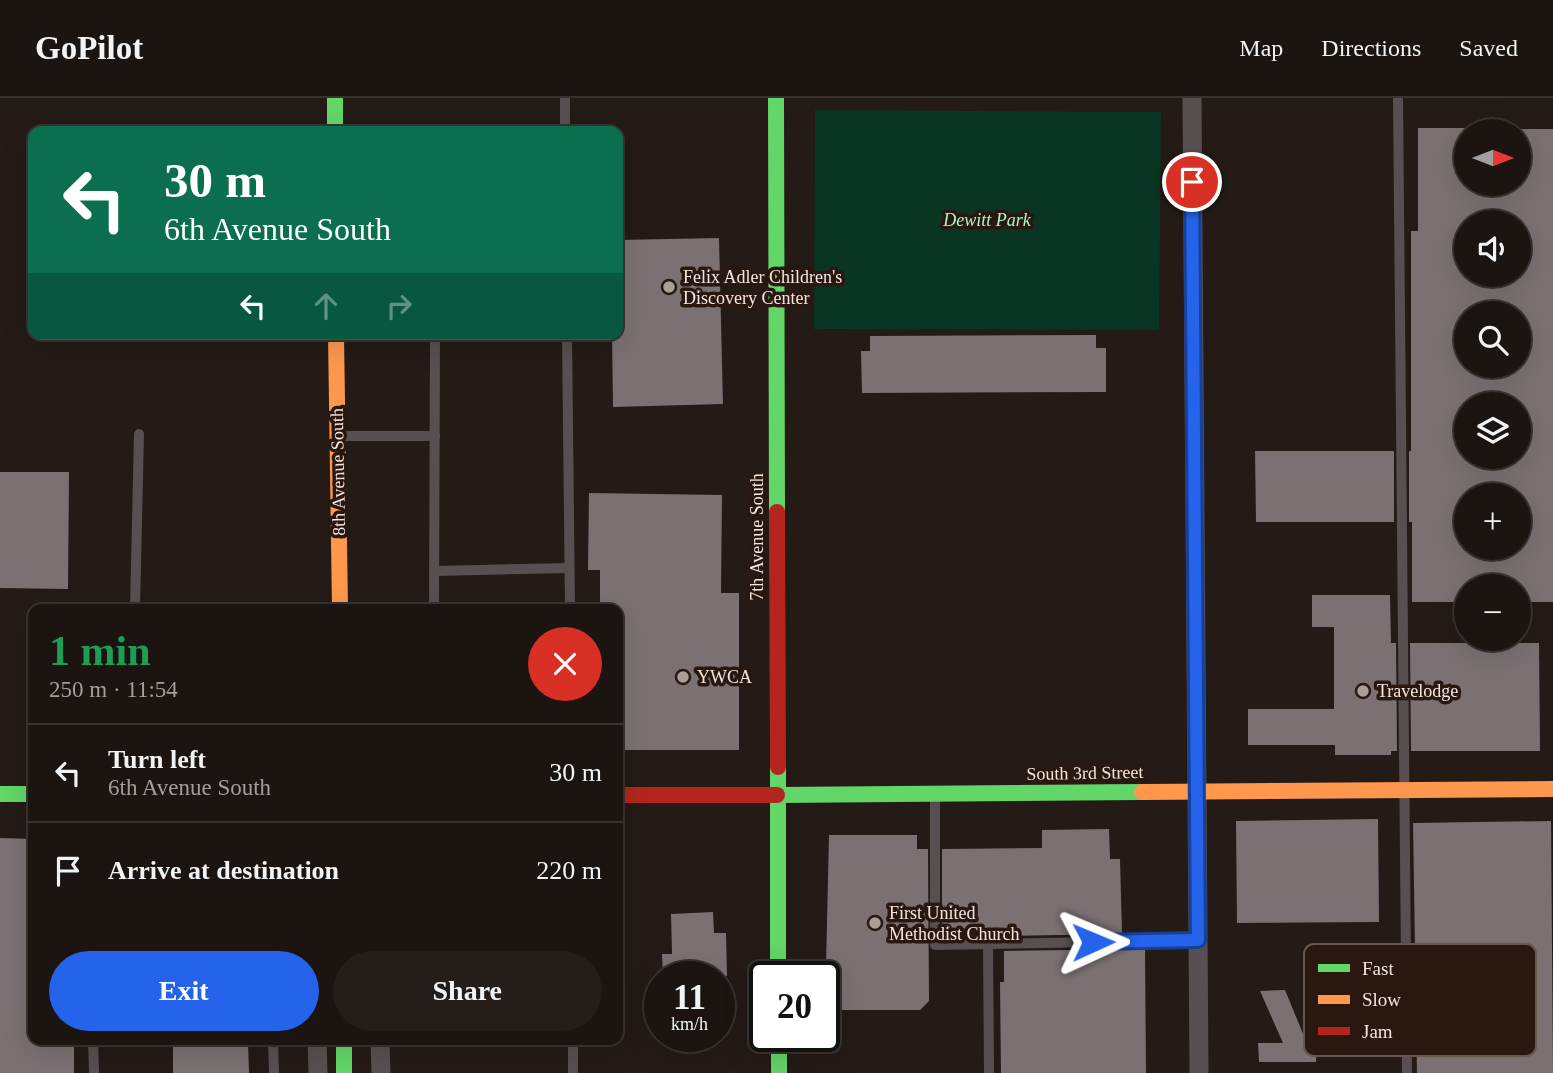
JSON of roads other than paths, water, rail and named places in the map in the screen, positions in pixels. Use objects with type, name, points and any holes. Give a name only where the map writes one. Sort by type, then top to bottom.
[{"type":"main road","points":[[335,98],[335,126]]},
{"type":"main road","name":"7th Avenue South","points":[[776,98],[778,961]]},
{"type":"main road","name":"8th Avenue South","points":[[336,340],[340,604]]},
{"type":"main road","name":"South 3rd Street","points":[[623,795],[1553,789]]},
{"type":"main road","points":[[0,794],[28,794]]},
{"type":"main road","points":[[344,1045],[344,1073]]},
{"type":"main road","points":[[779,1052],[779,1073]]},
{"type":"street","points":[[1192,98],[1199,1073]]},
{"type":"street","points":[[317,1045],[318,1073]]},
{"type":"street","points":[[380,1045],[381,1073]]},
{"type":"lane","points":[[565,98],[565,126]]},
{"type":"lane","points":[[1398,98],[1406,944]]},
{"type":"lane","points":[[433,604],[435,340]]},
{"type":"lane","points":[[567,340],[570,604]]},
{"type":"lane","points":[[135,604],[139,435]]},
{"type":"lane","points":[[337,436],[435,436]]},
{"type":"lane","points":[[433,571],[569,568]]},
{"type":"lane","points":[[935,794],[935,945],[1198,940]]},
{"type":"lane","points":[[988,944],[989,1073]]},
{"type":"lane","points":[[93,1045],[94,1073]]},
{"type":"lane","points":[[273,1045],[274,1073]]},
{"type":"lane","points":[[573,1045],[573,1073]]},
{"type":"place","name":"Felix Adler Children's Discovery Center","points":[[669,287]]},
{"type":"place","name":"YWCA","points":[[683,677]]},
{"type":"place","name":"Travelodge","points":[[1363,691]]},
{"type":"place","name":"First United Methodist Church","points":[[875,923]]},
{"type":"park label","name":"Dewitt Park","points":[[987,220]]}]
